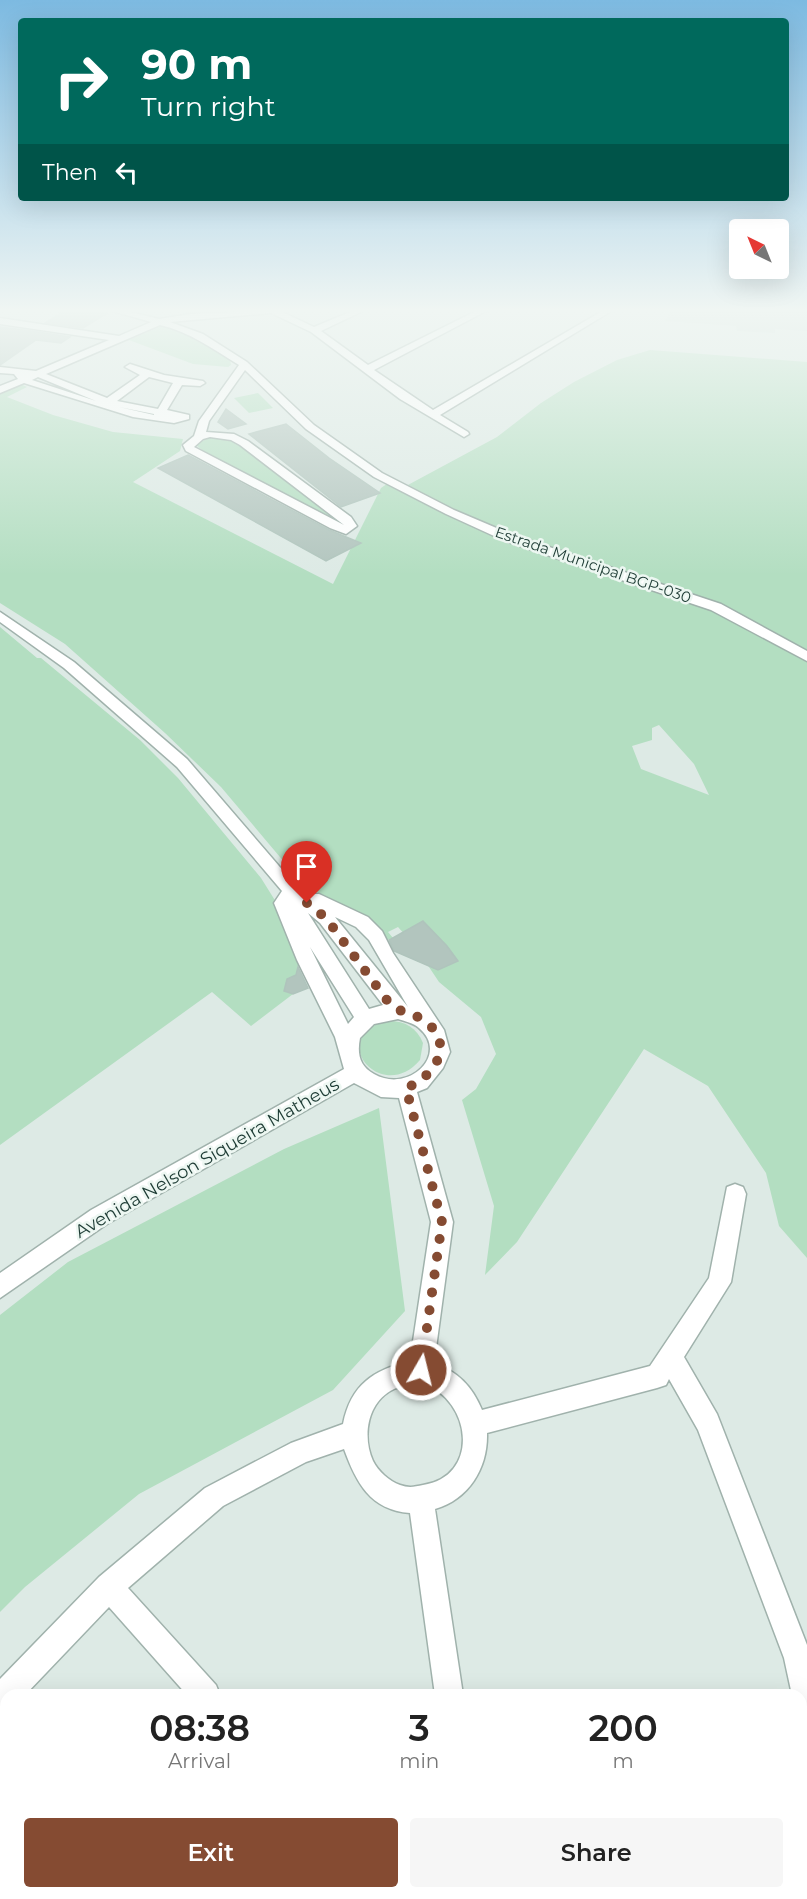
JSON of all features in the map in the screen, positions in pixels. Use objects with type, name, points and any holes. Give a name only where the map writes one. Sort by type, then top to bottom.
[{"type":"street","points":[[81,399],[158,415],[168,399]]},
{"type":"street","points":[[95,399],[105,404]]},
{"type":"street","points":[[105,404],[113,399]]},
{"type":"street","points":[[199,437],[210,434],[234,437],[347,520],[351,526],[346,530],[334,525],[193,452],[188,445],[199,437],[204,421],[220,399]]},
{"type":"street","name":"Estrada Municipal BGP-030","points":[[280,399],[310,427],[378,475],[450,512],[509,538],[716,607],[807,657]]},
{"type":"street","points":[[407,399],[464,434]]},
{"type":"street","points":[[432,415],[460,399]]},
{"type":"street","points":[[0,616],[69,665],[182,763],[291,891],[333,915],[362,922],[376,936],[439,1042],[438,1061],[431,1073],[420,1082],[406,1088],[378,1087],[356,1072],[345,1037],[306,960],[283,903],[291,891]]},
{"type":"street","points":[[291,891],[300,917],[384,1011],[410,1014],[430,1025]]},
{"type":"street","points":[[300,917],[312,921],[333,915]]},
{"type":"street","points":[[333,915],[384,1011]]},
{"type":"street","points":[[348,1051],[354,1031],[384,1011],[399,977]]},
{"type":"street","name":"Avenida Nelson Siqueira Matheus","points":[[0,1287],[99,1216],[356,1072]]},
{"type":"street","points":[[406,1088],[442,1222],[421,1370]]},
{"type":"street","points":[[475,1424],[657,1376],[720,1282],[735,1194]]},
{"type":"street","points":[[671,1358],[708,1423],[798,1658],[805,1689]]},
{"type":"street","points":[[421,1370],[451,1382],[470,1408],[475,1424],[475,1444],[470,1464],[458,1481],[443,1494],[422,1502],[403,1500],[382,1491],[366,1476],[357,1456],[353,1433],[358,1412],[368,1393],[383,1379],[402,1371],[421,1370]]},
{"type":"street","points":[[11,1689],[109,1587],[214,1497],[300,1452],[353,1433]]},
{"type":"street","points":[[422,1502],[448,1689]]},
{"type":"street","points":[[109,1587],[202,1689]]},
{"type":"green space","points":[[0,399],[11,399],[53,415],[113,432],[183,439],[180,451],[133,482],[333,584],[381,488],[394,479],[406,486],[497,437],[548,399],[807,399],[807,1258],[779,1226],[766,1173],[708,1086],[644,1049],[517,1242],[485,1275],[494,1206],[462,1100],[476,1089],[496,1054],[481,1017],[439,982],[415,946],[398,927],[388,932],[393,938],[387,940],[383,933],[301,882],[221,787],[165,733],[65,644],[0,603]],"holes":[[[659,725],[694,764],[709,795],[641,769],[632,746],[652,740],[652,728]],[[423,921],[458,961],[437,970],[407,930]]]},
{"type":"green space","points":[[235,399],[264,399],[273,408],[249,413]]},
{"type":"green space","points":[[210,438],[234,440],[338,521],[206,453],[197,446],[197,443]]},
{"type":"green space","points":[[0,627],[140,740],[178,778],[261,878],[276,902],[299,964],[296,975],[287,979],[284,991],[293,994],[251,1026],[212,992],[0,1145]]},
{"type":"green space","points":[[386,1021],[408,1025],[417,1032],[423,1043],[420,1060],[405,1072],[390,1075],[376,1072],[366,1064],[360,1053],[360,1041],[368,1029]]},
{"type":"green space","points":[[379,1108],[405,1311],[333,1390],[139,1494],[25,1587],[0,1612],[0,1315],[68,1262],[284,1149]]},
{"type":"building","points":[[226,409],[246,424],[228,429],[218,422]]},
{"type":"building","points":[[286,424],[329,458],[380,493],[341,507],[249,434]]},
{"type":"building","points":[[188,455],[329,530],[361,543],[326,561],[158,468]]},
{"type":"building","points":[[423,921],[458,961],[438,970],[394,951],[389,940]]},
{"type":"building","points":[[298,967],[308,988],[293,994],[284,991],[287,979],[296,975]]},
{"type":"route","points":[[307,903],[326,918],[389,1003],[398,1011],[421,1018],[430,1025],[437,1036],[440,1048],[438,1061],[431,1073],[420,1082],[406,1088],[442,1222],[421,1370]]}]
